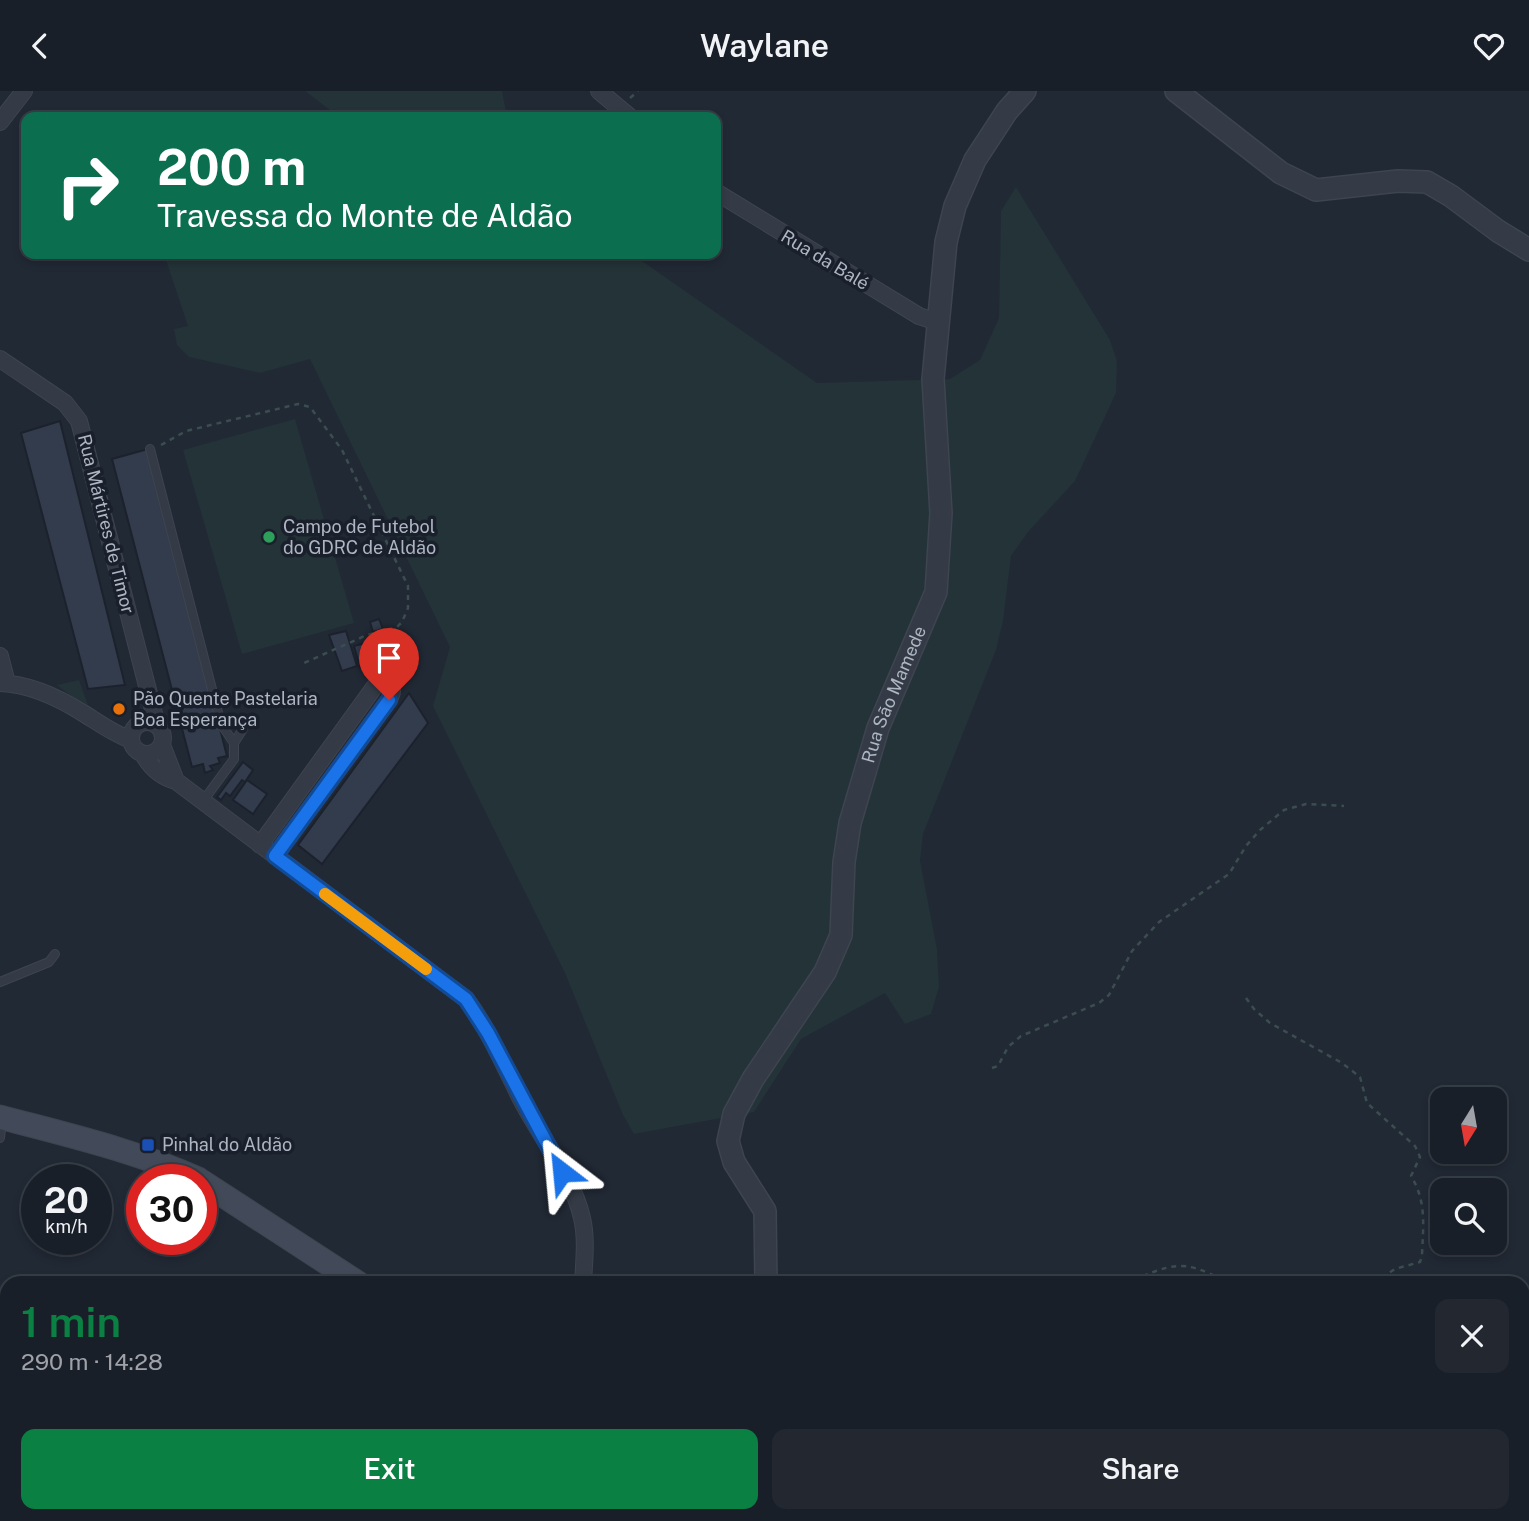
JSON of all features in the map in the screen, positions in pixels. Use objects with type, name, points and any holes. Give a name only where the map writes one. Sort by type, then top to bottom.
[{"type":"main road","points":[[1,1124],[126,1150],[164,1164]]},
{"type":"main road","points":[[217,1192],[347,1276]]},
{"type":"street","points":[[0,122],[24,91]]},
{"type":"street","points":[[599,91],[625,112]]},
{"type":"street","name":"Rua São Mamede","points":[[766,1276],[765,1210],[734,1162],[728,1141],[734,1114],[752,1079],[825,972],[841,935],[843,873],[850,823],[878,728],[936,592],[941,513],[933,379],[946,243],[955,206],[975,160],[1007,111],[1025,91]]},
{"type":"street","points":[[1176,91],[1281,173],[1317,190],[1398,181],[1427,183],[1529,250]]},
{"type":"street","name":"Rua da Balé","points":[[721,195],[919,316],[937,322]]},
{"type":"street","name":"Rua Mártires de Timor","points":[[0,359],[65,403],[79,421],[157,725]]},
{"type":"street","points":[[0,656],[4,683],[50,695],[112,733],[131,740],[135,749],[165,778],[176,781],[466,999],[475,1010],[574,1195],[583,1219],[583,1276]]},
{"type":"street","points":[[260,845],[378,682],[386,681],[391,684],[389,700],[275,856]]},
{"type":"street","points":[[131,740],[137,726],[147,722],[157,725],[163,734],[162,745],[176,781]]},
{"type":"street","points":[[143,754],[155,753],[162,745]]},
{"type":"lane","points":[[154,450],[221,724],[234,743]]},
{"type":"lane","points":[[203,801],[234,759],[234,743],[243,729]]},
{"type":"lane","points":[[0,982],[49,962],[55,954]]},
{"type":"path","points":[[154,450],[186,431],[298,404],[310,407],[342,450],[408,586],[408,608],[397,627],[367,635],[304,663]]},
{"type":"path","points":[[992,1068],[1002,1062],[1013,1041],[1099,1003],[1109,995],[1132,951],[1159,922],[1229,874],[1253,838],[1284,810],[1306,804],[1344,806]]},
{"type":"path","points":[[1246,998],[1270,1023],[1342,1063],[1360,1077],[1367,1103],[1415,1146],[1420,1157],[1411,1176],[1420,1191],[1423,1212],[1422,1256],[1420,1262],[1395,1269],[1384,1276]]},
{"type":"path","points":[[1145,1276],[1182,1264],[1195,1266],[1214,1276]]},
{"type":"shaded area","points":[[305,91],[502,91],[506,112],[332,112]]},
{"type":"shaded area","points":[[1016,187],[1110,340],[1117,361],[1116,393],[1075,481],[1028,532],[1011,556],[1003,621],[996,650],[923,834],[920,861],[937,949],[939,987],[931,1014],[905,1024],[885,993],[801,1039],[754,1112],[634,1134],[623,1115],[565,973],[433,706],[450,647],[310,359],[260,373],[189,357],[177,345],[174,329],[188,326],[166,259],[639,259],[817,383],[950,379],[980,360],[999,318],[1001,211]]},
{"type":"shaded area","name":"Campo de Futebol do GDRC de Aldão","points":[[295,419],[354,623],[242,654],[183,450]]},
{"type":"shaded area","points":[[79,680],[88,705],[57,685]]},
{"type":"building","points":[[60,421],[125,685],[88,689],[21,433]]},
{"type":"building","points":[[148,449],[227,756],[218,758],[220,763],[210,766],[213,770],[205,773],[203,764],[192,767],[112,459]]},
{"type":"building","points":[[379,619],[383,629],[373,632],[370,622]]},
{"type":"building","points":[[346,631],[357,666],[342,671],[329,635]]},
{"type":"building","points":[[389,634],[393,650],[379,654],[373,637]]},
{"type":"building","points":[[369,642],[375,665],[360,668],[354,646]]},
{"type":"building","points":[[409,693],[428,723],[322,864],[298,845]]},
{"type":"building","points":[[243,762],[253,770],[245,782],[242,780],[230,796],[226,793],[221,800],[217,797]]},
{"type":"building","points":[[247,780],[267,794],[253,814],[233,800]]},
{"type":"slow traffic","points":[[325,894],[426,969]]},
{"type":"place","name":"Campo de Futebol do GDRC de Aldão","points":[[269,537]]},
{"type":"place","name":"Pão Quente Pastelaria Boa Esperança","points":[[119,709]]},
{"type":"place","name":"Pinhal do Aldão","points":[[148,1145]]},
{"type":"route","points":[[389,700],[275,856],[466,999],[488,1033],[562,1172]]}]
